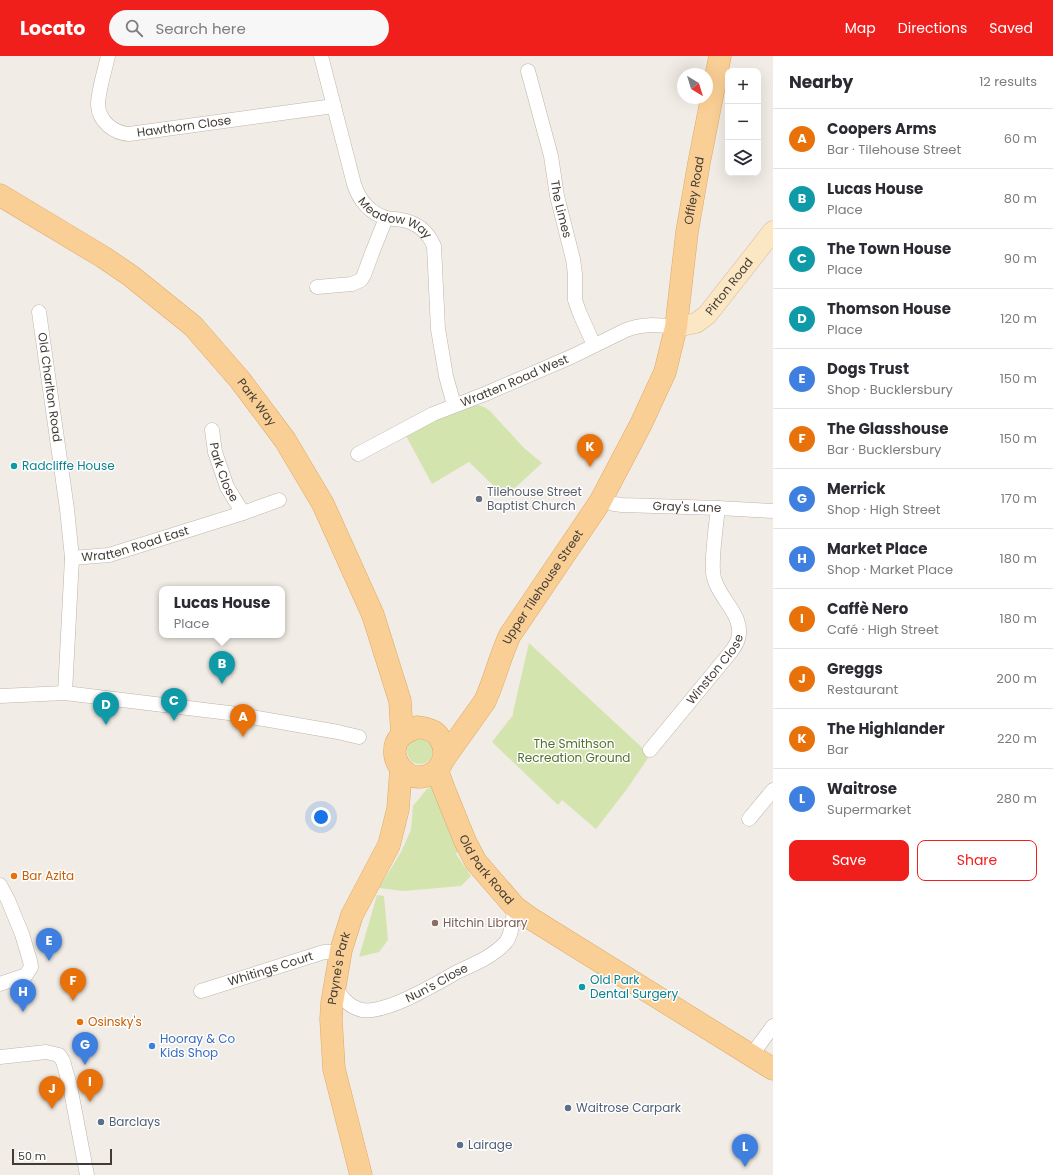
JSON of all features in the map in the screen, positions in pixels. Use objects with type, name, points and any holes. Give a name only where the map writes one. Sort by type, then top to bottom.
[{"type":"main road","name":"Offley Road","points":[[676,327],[687,232],[720,56]]},
{"type":"main road","name":"Park Way","points":[[0,195],[103,257],[131,276],[193,326],[240,380],[285,440],[322,504],[373,615],[400,701],[402,735]]},
{"type":"main road","name":"Pirton Road","points":[[676,327],[696,323],[707,314],[773,231]]},
{"type":"main road","name":"Upper Tilehouse Street","points":[[440,765],[479,710],[489,692],[504,646],[510,635],[601,499],[641,424],[665,372],[676,327]]},
{"type":"main road","name":"Park Way","points":[[400,701],[431,730]]},
{"type":"main road","name":"Upper Tilehouse Street","points":[[431,730],[457,726],[472,718]]},
{"type":"main road","points":[[417,728],[431,730],[443,743],[445,751],[440,765],[424,777],[408,776],[397,763],[395,755],[397,743],[402,735],[417,728]]},
{"type":"main road","name":"Old Park Road","points":[[440,765],[444,789],[468,849],[476,862],[515,907],[530,918],[773,1069]]},
{"type":"main road","name":"Payne's Park","points":[[361,1175],[334,1069],[331,1019],[332,1002],[341,950],[352,915],[389,845],[398,809],[401,769]]},
{"type":"street","name":"Hawthorn Close","points":[[108,56],[98,106],[102,117],[109,127],[123,134],[334,106]]},
{"type":"street","name":"Meadow Way","points":[[321,56],[357,192],[360,198],[368,208],[375,213],[386,218],[403,220],[419,226],[428,234],[434,246],[438,329],[446,376],[454,405]]},
{"type":"street","name":"The Limes","points":[[528,71],[551,156],[557,196],[573,259],[575,274],[575,300],[594,345]]},
{"type":"street","points":[[317,287],[352,284],[361,280],[386,218]]},
{"type":"street","name":"Old Charlton Road","points":[[39,312],[67,509],[72,558]]},
{"type":"street","name":"Wratten Road West","points":[[358,454],[433,414],[485,394],[566,359],[632,328],[647,325],[676,327]]},
{"type":"street","name":"Park Close","points":[[212,430],[215,452],[225,480],[243,513]]},
{"type":"street","name":"Gray's Lane","points":[[601,499],[614,504],[622,505],[773,511]]},
{"type":"street","name":"Wratten Road East","points":[[65,693],[72,558],[109,555],[243,513],[279,500]]},
{"type":"street","name":"Winston Close","points":[[650,750],[730,653],[738,640],[739,634],[737,622],[716,586],[714,578],[714,539],[718,508]]},
{"type":"street","points":[[0,696],[65,693],[229,713],[359,737]]},
{"type":"street","points":[[748,819],[773,790]]},
{"type":"street","points":[[0,885],[22,934],[31,967],[26,975],[0,984]]},
{"type":"street","name":"Nun's Close","points":[[335,987],[342,998],[349,1005],[364,1010],[385,1006],[413,996],[482,959],[501,947],[510,936],[515,907]]},
{"type":"street","name":"Whitings Court","points":[[201,991],[324,952],[341,950]]},
{"type":"street","points":[[751,1056],[773,1026]]},
{"type":"street","points":[[0,1057],[46,1052],[59,1055],[63,1061],[70,1086],[88,1175]]},
{"type":"green space","points":[[475,404],[490,411],[524,448],[542,463],[505,497],[469,462],[432,484],[405,434],[455,409]]},
{"type":"green space","name":"The Smithson Recreation Ground","points":[[529,643],[650,755],[627,789],[596,829],[562,800],[558,805],[492,742],[513,715]]},
{"type":"green space","points":[[420,738],[429,742],[433,751],[429,760],[420,764],[411,760],[407,751],[411,742]]},
{"type":"green space","points":[[436,784],[460,849],[456,854],[471,876],[461,886],[403,891],[379,888],[401,852],[411,830],[413,806],[427,789]]},
{"type":"green space","points":[[377,895],[384,896],[388,940],[379,952],[359,957]]},
{"type":"place","name":"Radcliffe House","points":[[14,466]]},
{"type":"place","name":"The Highlander","points":[[590,467]]},
{"type":"place","name":"Tilehouse Street Baptist Church","points":[[479,499]]},
{"type":"place","name":"Lucas House","points":[[222,684]]},
{"type":"place","name":"The Town House","points":[[174,721]]},
{"type":"place","name":"Thomson House","points":[[106,725]]},
{"type":"place","name":"Coopers Arms","points":[[243,737]]},
{"type":"place","name":"Bar Azita","points":[[14,876]]},
{"type":"place","name":"Hitchin Library","points":[[435,923]]},
{"type":"place","name":"Dogs Trust","points":[[49,961]]},
{"type":"place","name":"Old Park Dental Surgery","points":[[582,987]]},
{"type":"place","name":"The Glasshouse","points":[[73,1001]]},
{"type":"place","name":"Market Place","points":[[23,1012]]},
{"type":"place","name":"Osinsky's","points":[[80,1022]]},
{"type":"place","name":"Hooray & Co Kids Shop","points":[[152,1046]]},
{"type":"place","name":"Merrick","points":[[85,1065]]},
{"type":"place","name":"Caffè Nero","points":[[90,1102]]},
{"type":"place","name":"Waitrose Carpark","points":[[568,1108]]},
{"type":"place","name":"Greggs","points":[[52,1109]]},
{"type":"place","name":"Barclays","points":[[101,1122]]},
{"type":"place","name":"Lairage","points":[[460,1145]]},
{"type":"place","name":"Waitrose","points":[[745,1167]]}]
